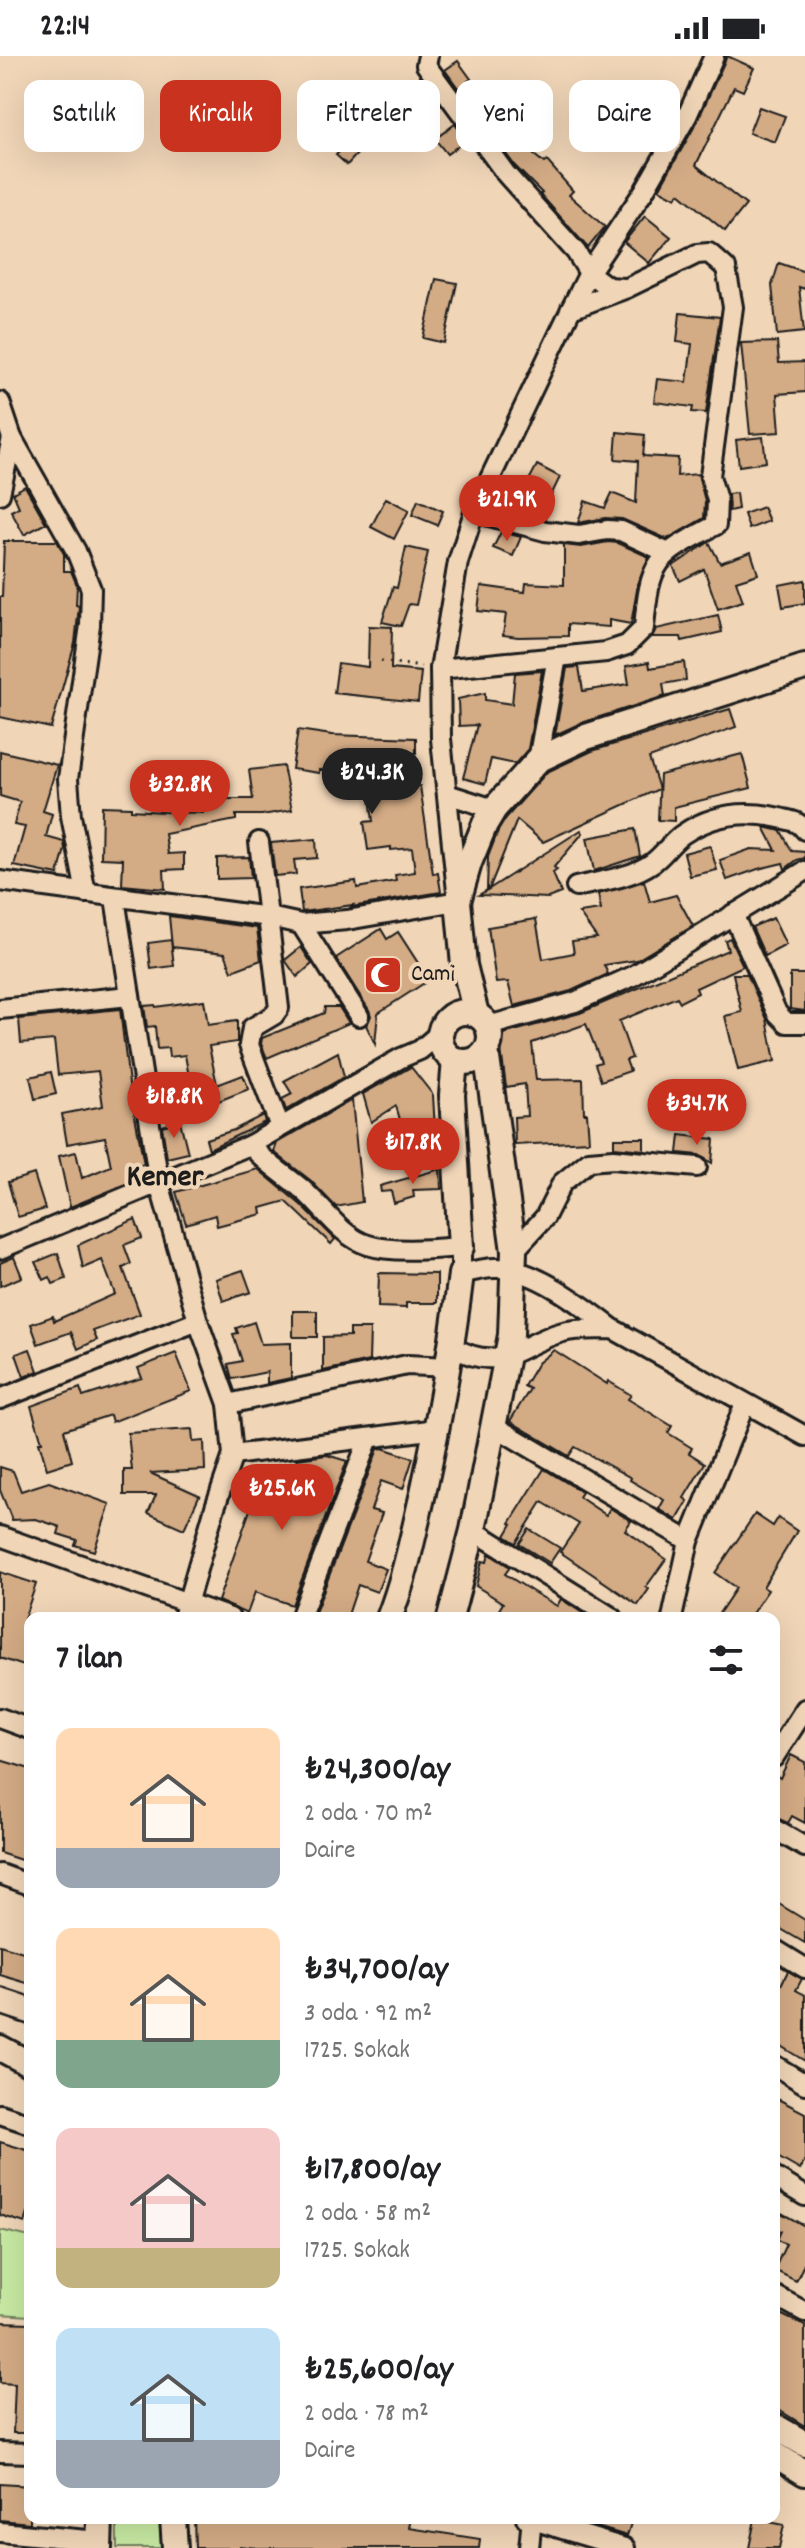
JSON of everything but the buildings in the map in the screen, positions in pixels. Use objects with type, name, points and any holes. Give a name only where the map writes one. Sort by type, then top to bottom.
[{"type":"main road","points":[[461,1247],[452,1095],[464,965],[458,901],[469,863],[494,809],[538,760],[586,737],[805,667]]},
{"type":"main road","points":[[452,1612],[473,1530],[508,1356],[514,1260],[486,1051],[472,1061],[460,1034]]},
{"type":"main road","points":[[391,1612],[403,1582],[437,1429],[451,1357],[461,1274]]},
{"type":"main road","points":[[0,2001],[24,2009]]},
{"type":"main road","points":[[0,2048],[24,2061]]},
{"type":"main road","points":[[780,2429],[805,2444]]},
{"type":"main road","points":[[780,2458],[805,2473]]},
{"type":"main road","points":[[173,2524],[175,2548]]},
{"type":"street","points":[[0,881],[269,917],[301,924],[347,920],[458,901],[441,739],[440,669],[458,562],[474,512],[589,273],[644,191],[687,116],[714,56]]},
{"type":"street","points":[[427,61],[506,174],[576,252],[589,273],[608,287],[627,288]]},
{"type":"street","points":[[440,669],[606,652],[627,645],[644,628],[647,592],[666,552],[716,525],[717,500],[710,476],[733,307],[726,268],[709,253],[685,259],[627,288],[571,309]]},
{"type":"street","points":[[0,402],[12,438],[76,551],[91,589],[90,625],[68,779],[71,816],[86,893]]},
{"type":"street","points":[[0,494],[12,438]]},
{"type":"street","points":[[474,512],[545,531],[579,535],[621,531],[666,552]]},
{"type":"street","points":[[538,760],[557,657]]},
{"type":"street","points":[[447,794],[494,809]]},
{"type":"street","points":[[576,887],[637,871],[655,862],[664,849],[683,834],[700,824],[733,813],[766,814],[800,823],[805,830]]},
{"type":"street","points":[[259,842],[279,1008],[274,1015],[252,1028],[249,1045],[280,1127]]},
{"type":"street","points":[[0,1249],[250,1145],[401,1058],[460,1034],[575,1002],[633,976],[805,871]]},
{"type":"street","points":[[0,1536],[186,1610],[233,1455],[228,1404],[198,1321],[159,1183],[115,898]]},
{"type":"street","points":[[733,914],[777,1013],[787,1023],[805,1023]]},
{"type":"street","points":[[301,924],[359,1016]]},
{"type":"street","points":[[0,1009],[130,996]]},
{"type":"street","points":[[250,1145],[268,1165],[302,1189],[340,1227],[366,1245],[461,1247],[461,1274],[514,1260],[545,1217],[562,1183],[589,1161],[613,1159],[697,1167]]},
{"type":"street","points":[[514,1260],[613,1329],[805,1436]]},
{"type":"street","points":[[0,1399],[198,1321]]},
{"type":"street","points":[[228,1404],[451,1357],[489,1359],[508,1356],[565,1331],[613,1329]]},
{"type":"street","points":[[673,1612],[689,1541],[745,1404]]},
{"type":"street","points":[[494,1426],[689,1541]]},
{"type":"street","points":[[233,1455],[437,1429]]},
{"type":"street","points":[[302,1612],[369,1438]]},
{"type":"street","points":[[473,1530],[603,1612]]},
{"type":"street","points":[[780,1749],[803,1717]]},
{"type":"street","points":[[0,1718],[24,1727]]},
{"type":"street","points":[[780,1832],[805,1847]]},
{"type":"street","points":[[0,1874],[24,1883]]},
{"type":"street","points":[[780,1953],[805,1968]]},
{"type":"street","points":[[780,2069],[805,2084]]},
{"type":"street","points":[[0,2114],[24,2122]]},
{"type":"street","points":[[780,2181],[805,2196]]},
{"type":"street","points":[[780,2298],[805,2312]]},
{"type":"street","points":[[0,2452],[24,2453]]},
{"type":"street","points":[[529,2548],[531,2524]]},
{"type":"street","points":[[551,2524],[625,2548]]},
{"type":"street","points":[[0,2532],[99,2536]]},
{"type":"path","points":[[381,661],[440,669]]},
{"type":"green space","points":[[0,2230],[24,2236],[24,2316],[0,2314]]},
{"type":"green space","points":[[117,2524],[160,2524],[161,2548],[117,2548]]},
{"type":"place","name":"Cami","points":[[383,975]]},
{"type":"district","name":"Kemer","points":[[165,1179]]}]
